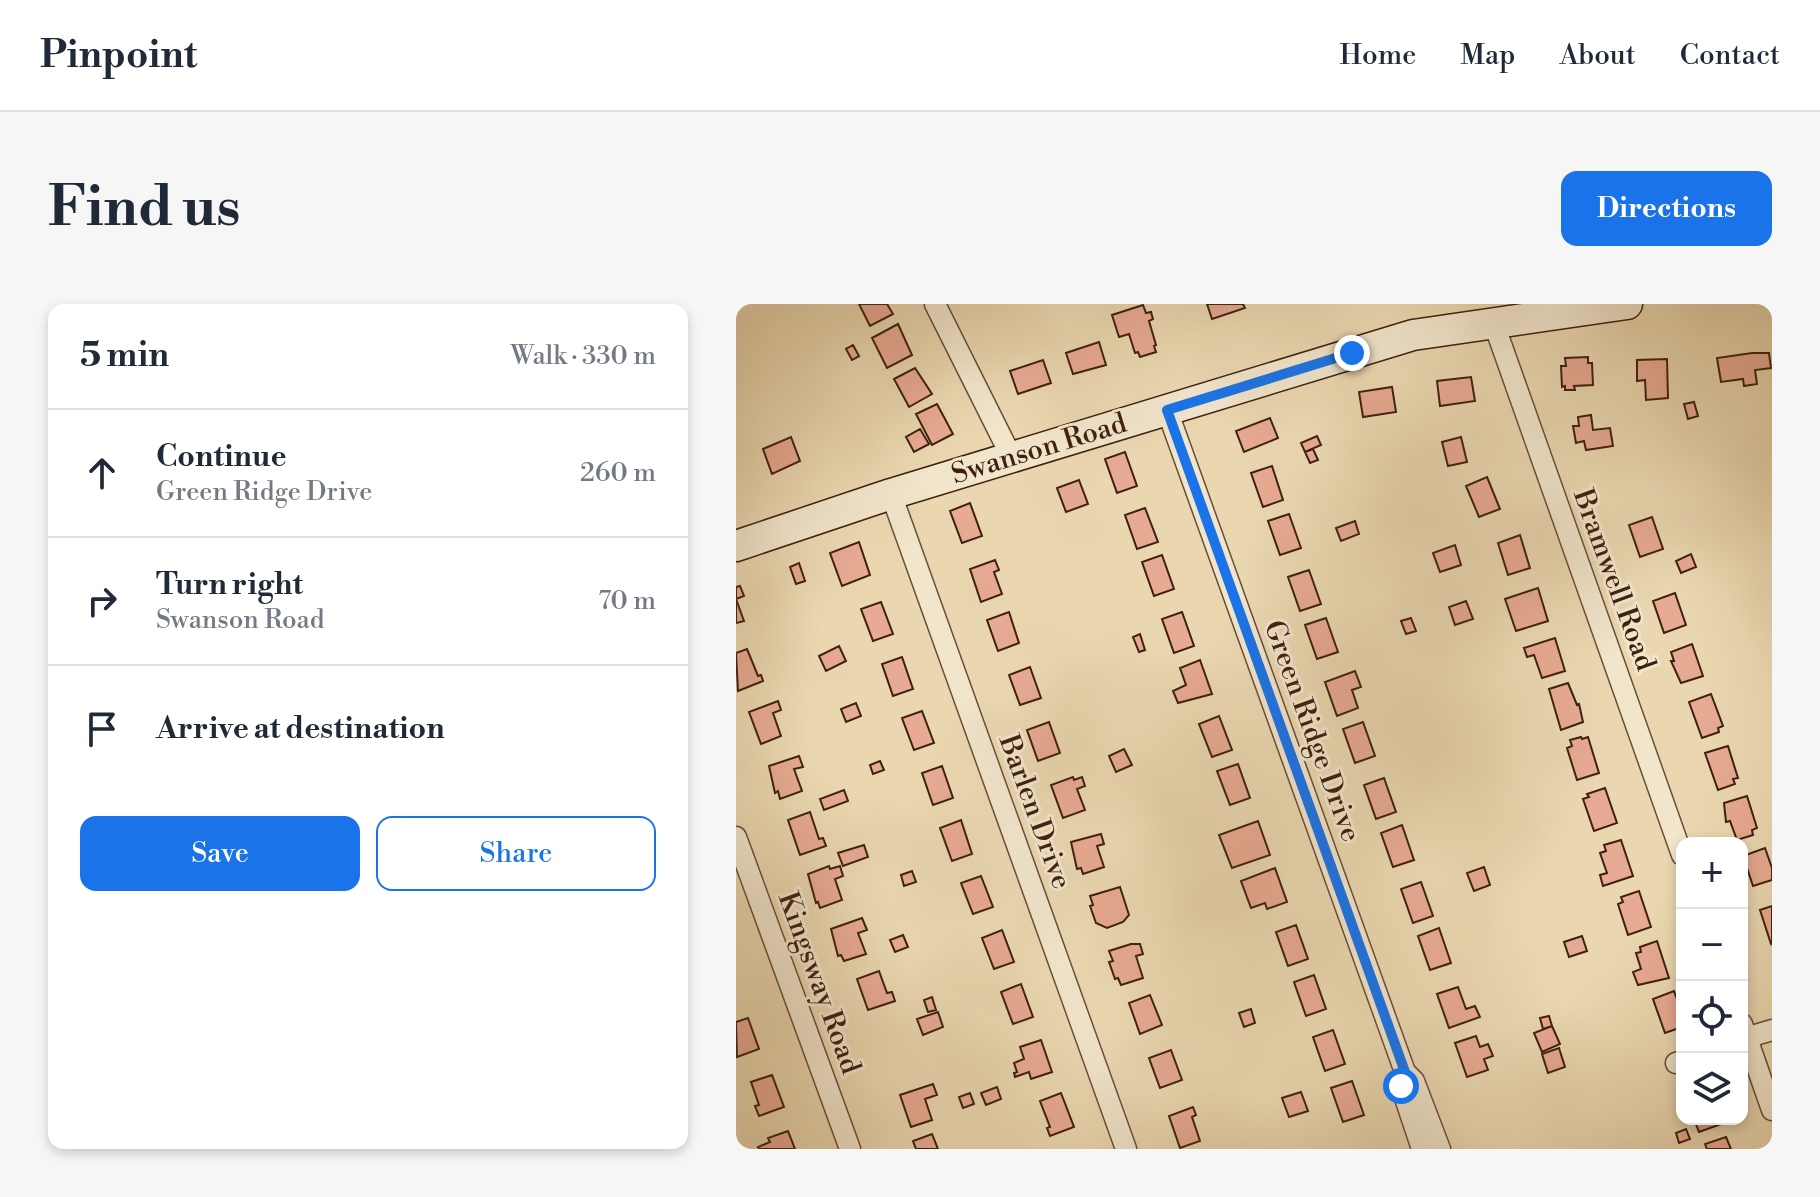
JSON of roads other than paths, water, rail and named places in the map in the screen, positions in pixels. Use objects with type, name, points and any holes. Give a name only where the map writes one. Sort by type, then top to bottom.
[{"type":"street","points":[[935,304],[1012,458]]},
{"type":"street","name":"Swanson Road","points":[[736,546],[891,494],[1413,335],[1578,308],[1627,304]]},
{"type":"street","name":"Bramwell Road","points":[[1494,324],[1676,838]]},
{"type":"street","name":"Green Ridge Drive","points":[[1167,410],[1405,1072],[1414,1081],[1440,1149]]},
{"type":"street","name":"Barlen Drive","points":[[891,494],[1126,1149]]},
{"type":"street","name":"Kingsway Road","points":[[736,837],[850,1149]]},
{"type":"street","points":[[1748,1033],[1772,1030]]},
{"type":"street","points":[[1748,1045],[1772,1110]]},
{"type":"street","name":"Green Ridge Drive","points":[[1405,1072],[1401,1086],[1422,1149]]}]
